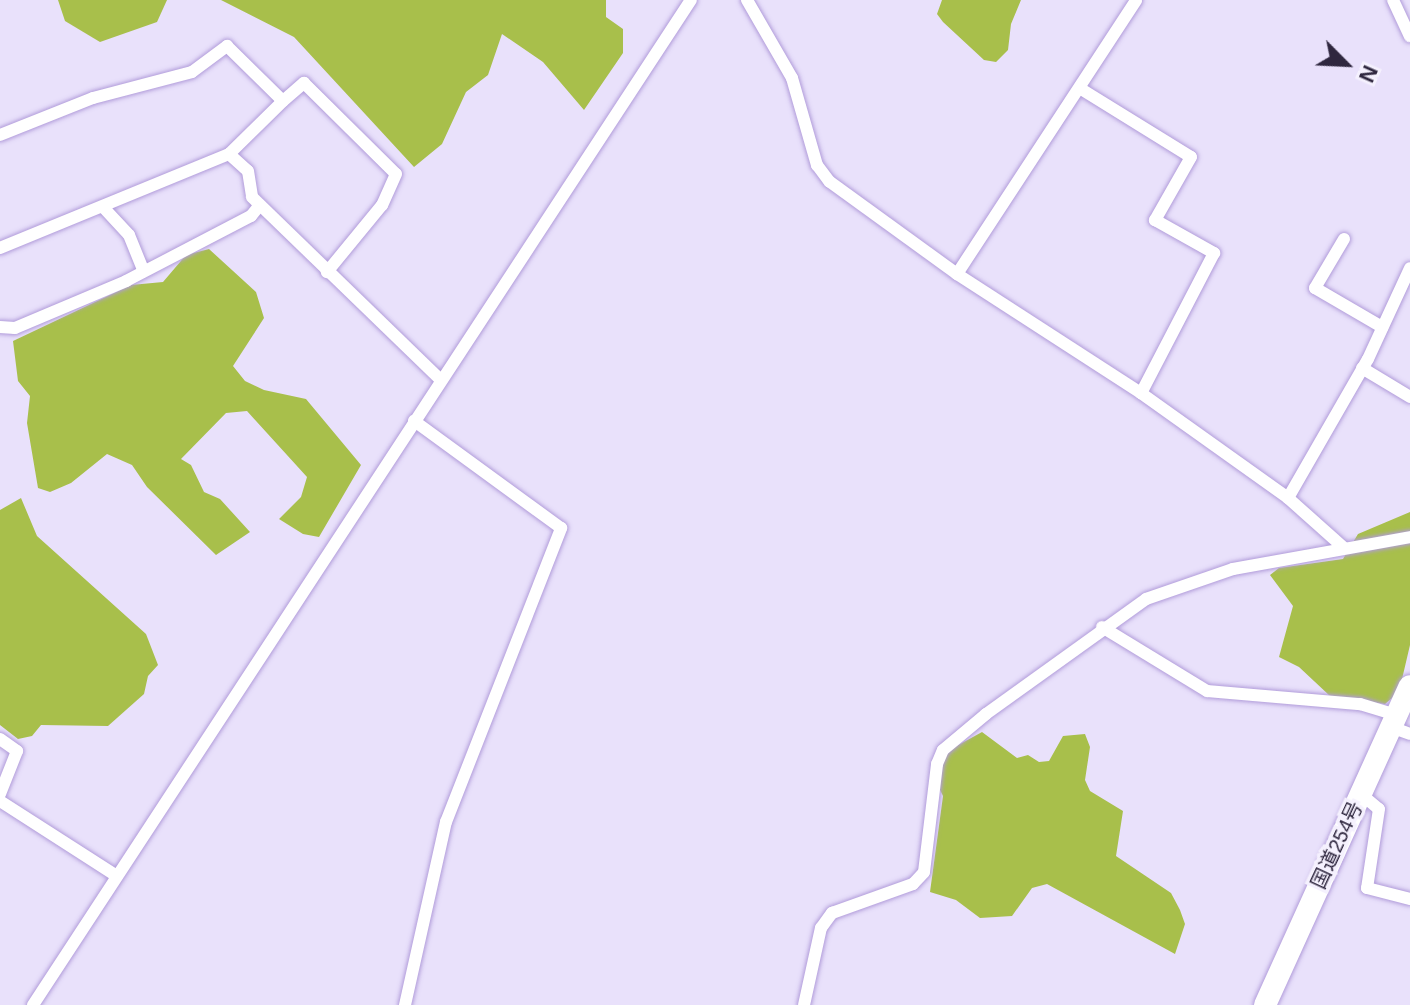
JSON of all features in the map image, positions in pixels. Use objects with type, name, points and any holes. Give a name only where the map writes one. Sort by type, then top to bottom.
[{"type":"highway","name":"国道254号","points":[[1265,1005],[1361,794],[1399,725],[1410,686]]},
{"type":"street","points":[[33,1005],[691,0]]},
{"type":"street","points":[[747,0],[792,78],[817,165],[830,182],[957,274],[1141,393],[1288,498],[1343,547]]},
{"type":"street","points":[[957,274],[1081,89],[1136,0]]},
{"type":"street","points":[[1393,0],[1410,36]]},
{"type":"street","points":[[0,135],[93,98],[192,72],[227,46],[283,101]]},
{"type":"street","points":[[0,248],[50,229],[64,217],[103,207],[229,154],[304,83],[396,174],[382,205],[327,272]]},
{"type":"street","points":[[1081,89],[1191,157],[1155,220],[1214,253],[1141,393]]},
{"type":"street","points":[[229,154],[248,171],[252,197],[441,380]]},
{"type":"street","points":[[0,327],[15,328],[143,269],[251,216],[260,205]]},
{"type":"street","points":[[103,207],[129,235],[143,269]]},
{"type":"street","points":[[1344,239],[1315,288],[1382,327]]},
{"type":"street","points":[[1288,498],[1362,368],[1410,268]]},
{"type":"street","points":[[1362,368],[1410,397]]},
{"type":"street","points":[[405,1005],[446,822],[561,528],[414,421]]},
{"type":"street","points":[[804,1005],[821,928],[832,913],[913,884],[924,872],[933,779],[943,750],[1102,627],[1146,599],[1185,583],[1343,547],[1410,537]]},
{"type":"street","points":[[1102,627],[1207,691],[1360,704],[1399,725]]},
{"type":"street","points":[[0,739],[17,751],[0,794]]},
{"type":"street","points":[[1361,794],[1379,809],[1367,888],[1410,899]]},
{"type":"street","points":[[0,801],[117,876]]},
{"type":"green space","points":[[58,0],[167,0],[157,22],[100,42],[65,21]]},
{"type":"green space","points":[[221,0],[606,0],[606,17],[623,29],[623,53],[584,110],[543,62],[502,34],[488,75],[466,92],[442,144],[414,167],[294,37]]},
{"type":"green space","points":[[942,0],[1021,0],[1011,24],[1008,50],[996,62],[984,60],[937,14]]},
{"type":"green space","points":[[209,249],[256,292],[264,318],[233,366],[245,381],[264,390],[306,399],[361,465],[319,537],[303,534],[279,519],[301,497],[307,477],[247,411],[226,413],[181,459],[191,465],[204,492],[220,499],[250,532],[216,555],[147,487],[132,465],[107,454],[71,483],[50,492],[38,488],[27,423],[30,396],[18,381],[13,341],[131,285],[163,282],[186,255]]},
{"type":"green space","points":[[21,498],[37,536],[146,634],[158,665],[148,676],[144,694],[108,726],[41,725],[32,736],[18,739],[0,725],[0,510]]},
{"type":"green space","points":[[1410,512],[1410,645],[1399,692],[1385,704],[1330,696],[1299,667],[1279,657],[1293,606],[1270,575],[1279,568],[1343,559],[1358,534]]},
{"type":"green space","points":[[982,732],[1017,758],[1028,755],[1039,762],[1049,761],[1063,736],[1085,734],[1090,747],[1085,780],[1090,791],[1123,811],[1116,856],[1171,893],[1180,910],[1185,924],[1175,954],[1047,884],[1032,888],[1012,916],[980,918],[956,900],[930,892],[943,796],[932,773],[933,759]]}]
